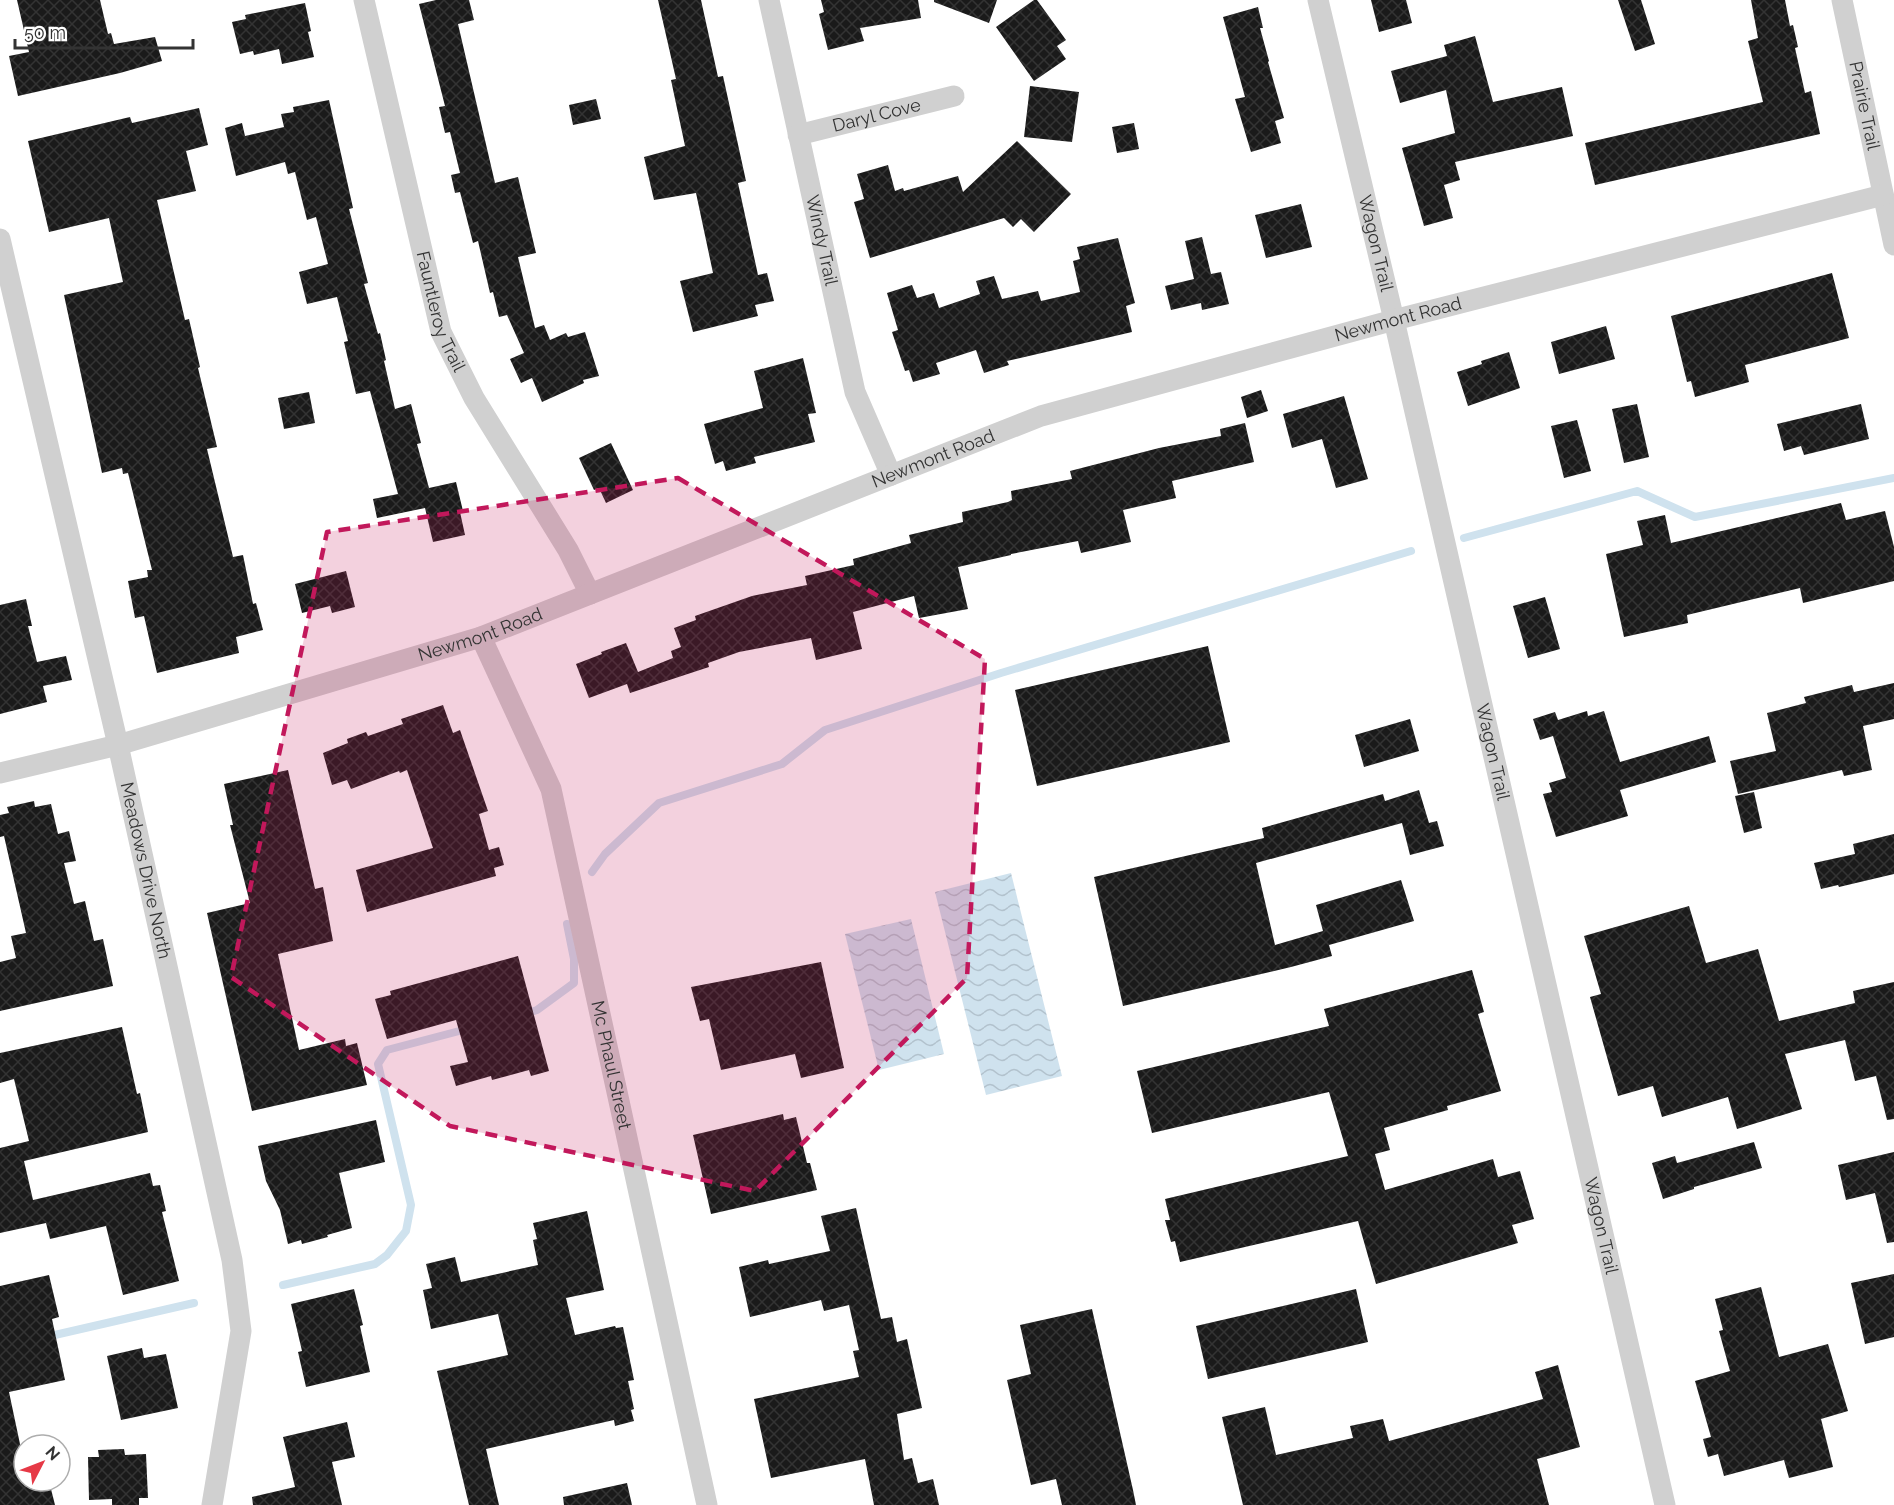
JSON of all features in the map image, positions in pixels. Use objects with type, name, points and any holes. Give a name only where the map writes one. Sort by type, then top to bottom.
[{"type":"street","name":"Fauntleroy Trail","points":[[364,0],[441,332],[474,398],[568,550],[590,594]]},
{"type":"street","name":"Windy Trail","points":[[769,0],[855,392],[891,475]]},
{"type":"street","name":"Wagon Trail","points":[[1318,0],[1394,320],[1665,1505]]},
{"type":"street","name":"Prairie Trail","points":[[1842,0],[1894,245]]},
{"type":"street","name":"Daryl Cove","points":[[798,135],[954,96]]},
{"type":"street","name":"Newmont Road","points":[[0,773],[118,745],[481,637],[1041,416],[1394,320],[1883,195]]},
{"type":"street","name":"Meadows Drive North","points":[[0,239],[118,745],[232,1260],[241,1331],[212,1505]]},
{"type":"street","name":"Mc Phaul Street","points":[[481,637],[551,789],[707,1505]]},
{"type":"highlighted area","points":[[678,478],[985,659],[967,978],[755,1191],[450,1126],[231,977],[327,532]]},
{"type":"water","points":[[1011,873],[1062,1076],[986,1095],[935,892]]},
{"type":"water","points":[[911,919],[944,1054],[879,1070],[845,934]]},
{"type":"building","points":[[17,0],[100,0],[108,34],[111,33],[114,44],[155,37],[162,61],[18,96],[9,56],[29,52]]},
{"type":"building","points":[[436,0],[469,0],[474,20],[458,24],[495,183],[518,177],[536,253],[518,257],[535,328],[544,325],[550,340],[566,333],[568,337],[585,332],[599,376],[583,380],[584,383],[542,402],[532,378],[521,383],[510,359],[524,353],[507,315],[499,317],[493,292],[490,293],[478,241],[473,243],[460,192],[455,193],[451,175],[460,173],[450,132],[445,133],[439,107],[445,106],[419,4]]},
{"type":"building","points":[[658,0],[701,0],[718,77],[723,76],[746,181],[738,183],[758,275],[767,273],[774,301],[755,305],[758,316],[693,332],[680,281],[713,273],[696,193],[654,200],[644,157],[685,146],[671,80],[676,79]]},
{"type":"building","points":[[821,0],[918,0],[921,18],[860,28],[864,41],[828,50],[819,14],[824,12]]},
{"type":"building","points":[[934,0],[997,0],[989,23],[934,2]]},
{"type":"building","points":[[1037,0],[1066,40],[1057,46],[1066,59],[1034,81],[996,27]]},
{"type":"building","points":[[1371,0],[1406,0],[1412,23],[1379,32]]},
{"type":"building","points":[[1618,0],[1641,0],[1655,44],[1635,51]]},
{"type":"building","points":[[1751,0],[1785,0],[1790,26],[1793,25],[1798,47],[1795,48],[1805,93],[1811,91],[1820,134],[1595,185],[1585,143],[1763,102],[1748,41],[1758,38]]},
{"type":"building","points":[[305,3],[311,31],[308,32],[314,57],[282,64],[279,49],[254,55],[253,51],[240,54],[232,22],[246,19],[245,15]]},
{"type":"building","points":[[1258,7],[1263,28],[1260,28],[1284,118],[1275,121],[1281,143],[1251,152],[1235,99],[1245,97],[1223,17]]},
{"type":"building","points":[[1475,36],[1493,102],[1562,87],[1573,136],[1455,162],[1460,180],[1444,185],[1453,218],[1424,226],[1402,148],[1455,133],[1446,90],[1400,103],[1391,71],[1447,56],[1444,45]]},
{"type":"building","points":[[1030,86],[1079,92],[1072,142],[1024,137]]},
{"type":"building","points":[[596,99],[601,119],[573,125],[569,105]]},
{"type":"building","points":[[329,100],[353,208],[349,209],[368,283],[364,284],[378,334],[380,333],[395,409],[411,404],[421,443],[417,444],[429,488],[456,482],[463,511],[460,512],[465,535],[433,542],[425,508],[377,518],[373,499],[398,494],[370,391],[356,394],[344,342],[348,341],[337,297],[307,304],[299,272],[328,264],[316,217],[307,220],[295,172],[288,174],[285,162],[236,176],[225,128],[242,123],[245,136],[284,127],[281,114],[294,112],[293,107]]},
{"type":"building","points":[[199,108],[208,145],[186,151],[196,191],[157,200],[185,320],[189,319],[200,367],[198,368],[217,447],[207,449],[233,557],[243,555],[253,604],[256,603],[263,630],[236,637],[239,653],[157,673],[144,616],[135,618],[128,581],[148,577],[147,570],[152,570],[128,473],[123,474],[122,468],[102,473],[64,295],[123,282],[109,218],[49,232],[28,141],[130,117],[132,123]]},
{"type":"building","points":[[1134,123],[1139,149],[1117,153],[1112,127]]},
{"type":"building","points":[[1017,141],[1071,194],[1034,232],[1021,219],[1013,227],[1004,218],[870,258],[854,202],[864,199],[857,174],[888,165],[895,191],[903,188],[904,191],[958,176],[963,192]]},
{"type":"building","points":[[1301,204],[1312,247],[1266,258],[1255,215]]},
{"type":"building","points":[[1202,237],[1211,274],[1221,272],[1229,304],[1202,310],[1201,303],[1171,310],[1165,286],[1194,279],[1185,241]]},
{"type":"building","points":[[1118,238],[1135,303],[1126,306],[1132,332],[1007,361],[1009,365],[984,373],[976,350],[936,363],[940,374],[913,382],[909,370],[905,371],[892,332],[898,330],[887,293],[912,285],[917,298],[934,293],[939,308],[980,294],[976,281],[994,276],[1002,299],[1038,291],[1041,301],[1080,292],[1073,261],[1080,259],[1077,247]]},
{"type":"building","points":[[1832,273],[1849,338],[1745,365],[1749,382],[1695,397],[1691,381],[1687,382],[1671,316]]},
{"type":"building","points":[[1606,326],[1615,359],[1559,374],[1551,342]]},
{"type":"building","points":[[1509,352],[1520,388],[1468,406],[1457,372]]},
{"type":"building","points":[[803,358],[816,413],[808,414],[815,442],[754,457],[756,463],[726,471],[723,461],[715,464],[704,424],[763,408],[754,371]]},
{"type":"building","points":[[1261,390],[1268,411],[1247,418],[1241,397]]},
{"type":"building","points":[[309,392],[315,423],[284,429],[278,398]]},
{"type":"building","points":[[1344,396],[1368,479],[1336,488],[1322,439],[1292,448],[1283,414]]},
{"type":"building","points":[[1637,404],[1649,457],[1624,463],[1612,409]]},
{"type":"building","points":[[1861,404],[1869,439],[1804,455],[1801,446],[1784,451],[1777,424]]},
{"type":"building","points":[[1577,420],[1591,471],[1564,478],[1551,426]]},
{"type":"building","points":[[1245,423],[1254,462],[1172,481],[1176,498],[1123,510],[1131,542],[1081,553],[1078,541],[958,567],[968,609],[919,618],[914,596],[853,612],[862,649],[816,660],[811,638],[739,652],[708,663],[709,667],[630,693],[627,684],[589,698],[576,664],[602,654],[601,652],[626,643],[638,672],[673,658],[671,651],[681,647],[674,628],[696,620],[695,616],[752,596],[807,585],[805,576],[854,565],[853,559],[911,543],[909,535],[963,522],[962,512],[1008,502],[1012,500],[1011,491],[1072,479],[1070,471],[1159,448],[1221,436],[1220,429]]},
{"type":"building","points":[[611,443],[633,490],[606,503],[599,488],[594,490],[579,458]]},
{"type":"building","points":[[1841,503],[1846,520],[1885,511],[1894,547],[1894,581],[1803,603],[1800,588],[1687,615],[1688,623],[1624,637],[1606,554],[1643,545],[1637,521],[1665,515],[1671,543]]},
{"type":"building","points":[[346,571],[355,607],[332,613],[330,606],[302,613],[295,584]]},
{"type":"building","points":[[1545,597],[1560,649],[1528,658],[1513,606]]},
{"type":"building","points":[[26,599],[32,626],[28,626],[37,662],[66,656],[72,680],[43,686],[47,702],[0,714],[0,605]]},
{"type":"building","points":[[1208,646],[1230,742],[1037,786],[1015,690]]},
{"type":"building","points":[[1894,683],[1894,719],[1863,726],[1872,770],[1844,776],[1842,770],[1738,794],[1730,761],[1776,751],[1767,713],[1806,703],[1804,697],[1852,685],[1854,692]]},
{"type":"building","points":[[443,705],[453,733],[460,730],[488,811],[479,814],[489,850],[499,847],[504,865],[494,868],[496,876],[367,912],[356,870],[433,848],[407,770],[351,789],[347,780],[332,785],[323,753],[348,743],[347,739],[366,732],[368,736],[403,724],[401,719]]},
{"type":"building","points":[[1587,711],[1588,716],[1604,711],[1620,762],[1709,736],[1716,762],[1620,790],[1628,816],[1556,837],[1543,794],[1552,792],[1549,783],[1566,778],[1553,736],[1540,740],[1533,719],[1555,712],[1558,720]]},
{"type":"building","points":[[1410,719],[1419,751],[1364,767],[1355,735]]},
{"type":"building","points":[[288,770],[315,889],[323,887],[333,941],[278,954],[299,1050],[345,1039],[346,1046],[357,1043],[367,1085],[252,1111],[207,913],[250,903],[230,825],[233,825],[224,784]]},
{"type":"building","points":[[1419,790],[1429,823],[1437,821],[1444,846],[1410,855],[1402,823],[1256,863],[1275,945],[1323,931],[1316,905],[1401,880],[1414,921],[1329,945],[1332,956],[1123,1006],[1094,877],[1264,838],[1262,828],[1383,794],[1385,801]]},
{"type":"building","points":[[1754,792],[1762,828],[1744,833],[1735,796]]},
{"type":"building","points":[[34,801],[35,807],[51,804],[58,834],[69,831],[76,861],[64,863],[74,904],[85,901],[94,941],[103,939],[113,986],[0,1011],[0,962],[16,958],[11,936],[26,933],[4,836],[0,837],[0,815],[9,813],[7,807]]},
{"type":"building","points":[[1894,834],[1894,874],[1821,889],[1814,863],[1855,854],[1853,844]]},
{"type":"building","points":[[1689,906],[1706,963],[1758,949],[1779,1021],[1855,1003],[1853,991],[1894,982],[1894,1119],[1887,1120],[1876,1076],[1855,1081],[1845,1040],[1785,1054],[1802,1109],[1737,1129],[1728,1097],[1662,1117],[1653,1086],[1618,1096],[1590,997],[1601,994],[1584,936]]},
{"type":"building","points":[[518,956],[549,1071],[531,1076],[529,1070],[492,1080],[491,1076],[456,1086],[450,1066],[468,1062],[456,1020],[387,1039],[375,999],[391,995],[390,991]]},
{"type":"building","points":[[821,962],[844,1068],[801,1078],[795,1054],[721,1070],[709,1019],[700,1021],[691,987]]},
{"type":"building","points":[[1472,970],[1484,1012],[1478,1014],[1501,1091],[1447,1106],[1448,1110],[1384,1128],[1390,1150],[1375,1154],[1385,1190],[1493,1159],[1498,1177],[1520,1171],[1534,1219],[1512,1225],[1518,1243],[1376,1284],[1358,1221],[1180,1262],[1175,1241],[1171,1242],[1165,1220],[1170,1220],[1165,1199],[1348,1156],[1329,1092],[1152,1133],[1137,1071],[1329,1026],[1324,1009]]},
{"type":"building","points":[[122,1027],[148,1132],[24,1161],[33,1200],[150,1173],[153,1186],[160,1185],[166,1211],[162,1212],[179,1281],[123,1295],[106,1226],[50,1239],[46,1223],[0,1233],[0,1148],[29,1141],[14,1079],[0,1083],[0,1053]]},
{"type":"building","points":[[783,1114],[784,1120],[796,1117],[807,1163],[810,1163],[817,1190],[711,1214],[693,1135]]},
{"type":"building","points":[[376,1120],[385,1162],[339,1173],[352,1228],[302,1244],[301,1240],[288,1244],[280,1210],[266,1181],[258,1146]]},
{"type":"building","points":[[1754,1142],[1762,1168],[1694,1187],[1694,1189],[1663,1199],[1652,1163],[1675,1156],[1677,1163]]},
{"type":"building","points":[[1894,1152],[1894,1242],[1887,1243],[1875,1193],[1846,1200],[1838,1165]]},
{"type":"building","points":[[856,1208],[881,1319],[892,1317],[897,1342],[907,1339],[922,1408],[897,1414],[904,1460],[912,1458],[918,1483],[933,1479],[939,1505],[874,1505],[865,1459],[771,1478],[754,1399],[859,1377],[853,1351],[859,1350],[849,1305],[824,1311],[821,1300],[750,1317],[739,1267],[768,1260],[769,1264],[830,1251],[821,1216]]},
{"type":"building","points":[[587,1211],[604,1290],[566,1298],[575,1335],[615,1326],[616,1328],[623,1327],[634,1380],[628,1381],[634,1421],[615,1426],[614,1420],[486,1449],[499,1505],[469,1505],[437,1371],[508,1355],[498,1314],[431,1329],[423,1290],[432,1288],[426,1264],[455,1257],[461,1282],[538,1265],[533,1240],[537,1239],[533,1223]]},
{"type":"building","points":[[1894,1274],[1894,1337],[1865,1344],[1851,1283]]},
{"type":"building","points":[[49,1275],[59,1317],[52,1319],[65,1380],[9,1392],[18,1433],[12,1433],[12,1493],[52,1493],[55,1505],[0,1505],[0,1286]]},
{"type":"building","points":[[1761,1287],[1779,1357],[1828,1344],[1848,1411],[1821,1419],[1833,1467],[1789,1478],[1784,1460],[1724,1476],[1718,1454],[1708,1457],[1703,1439],[1711,1437],[1695,1381],[1730,1371],[1719,1331],[1723,1330],[1715,1299]]},
{"type":"building","points":[[354,1289],[363,1325],[360,1326],[370,1372],[306,1387],[298,1352],[302,1351],[291,1304]]},
{"type":"building","points":[[1356,1289],[1368,1342],[1208,1379],[1196,1326]]},
{"type":"building","points":[[1092,1309],[1136,1505],[1062,1505],[1056,1479],[1031,1485],[1007,1380],[1031,1374],[1020,1325]]},
{"type":"building","points":[[142,1348],[144,1358],[166,1354],[178,1408],[121,1420],[107,1356]]},
{"type":"building","points":[[1558,1365],[1580,1447],[1537,1459],[1549,1505],[1243,1505],[1222,1417],[1265,1407],[1276,1455],[1353,1438],[1350,1426],[1383,1419],[1389,1441],[1543,1399],[1535,1372]]},
{"type":"building","points":[[347,1422],[355,1457],[332,1462],[342,1505],[253,1505],[252,1497],[295,1487],[283,1437]]},
{"type":"building","points":[[124,1449],[125,1455],[146,1454],[148,1498],[139,1498],[139,1505],[112,1505],[112,1499],[89,1500],[88,1457],[99,1457],[98,1450]]},
{"type":"building","points":[[627,1483],[632,1505],[564,1505],[563,1497]]},
{"type":"waterway","points":[[1464,538],[1637,491],[1695,517],[1894,478]]},
{"type":"waterway","points":[[592,872],[605,854],[659,803],[782,764],[825,730],[1001,673],[1411,551]]},
{"type":"waterway","points":[[525,1014],[537,1010],[574,983],[574,959],[567,924]]},
{"type":"waterway","points":[[283,1285],[375,1264],[387,1255],[406,1231],[411,1205],[378,1064],[387,1050],[467,1029]]},
{"type":"waterway","points":[[46,1337],[194,1303]]}]
